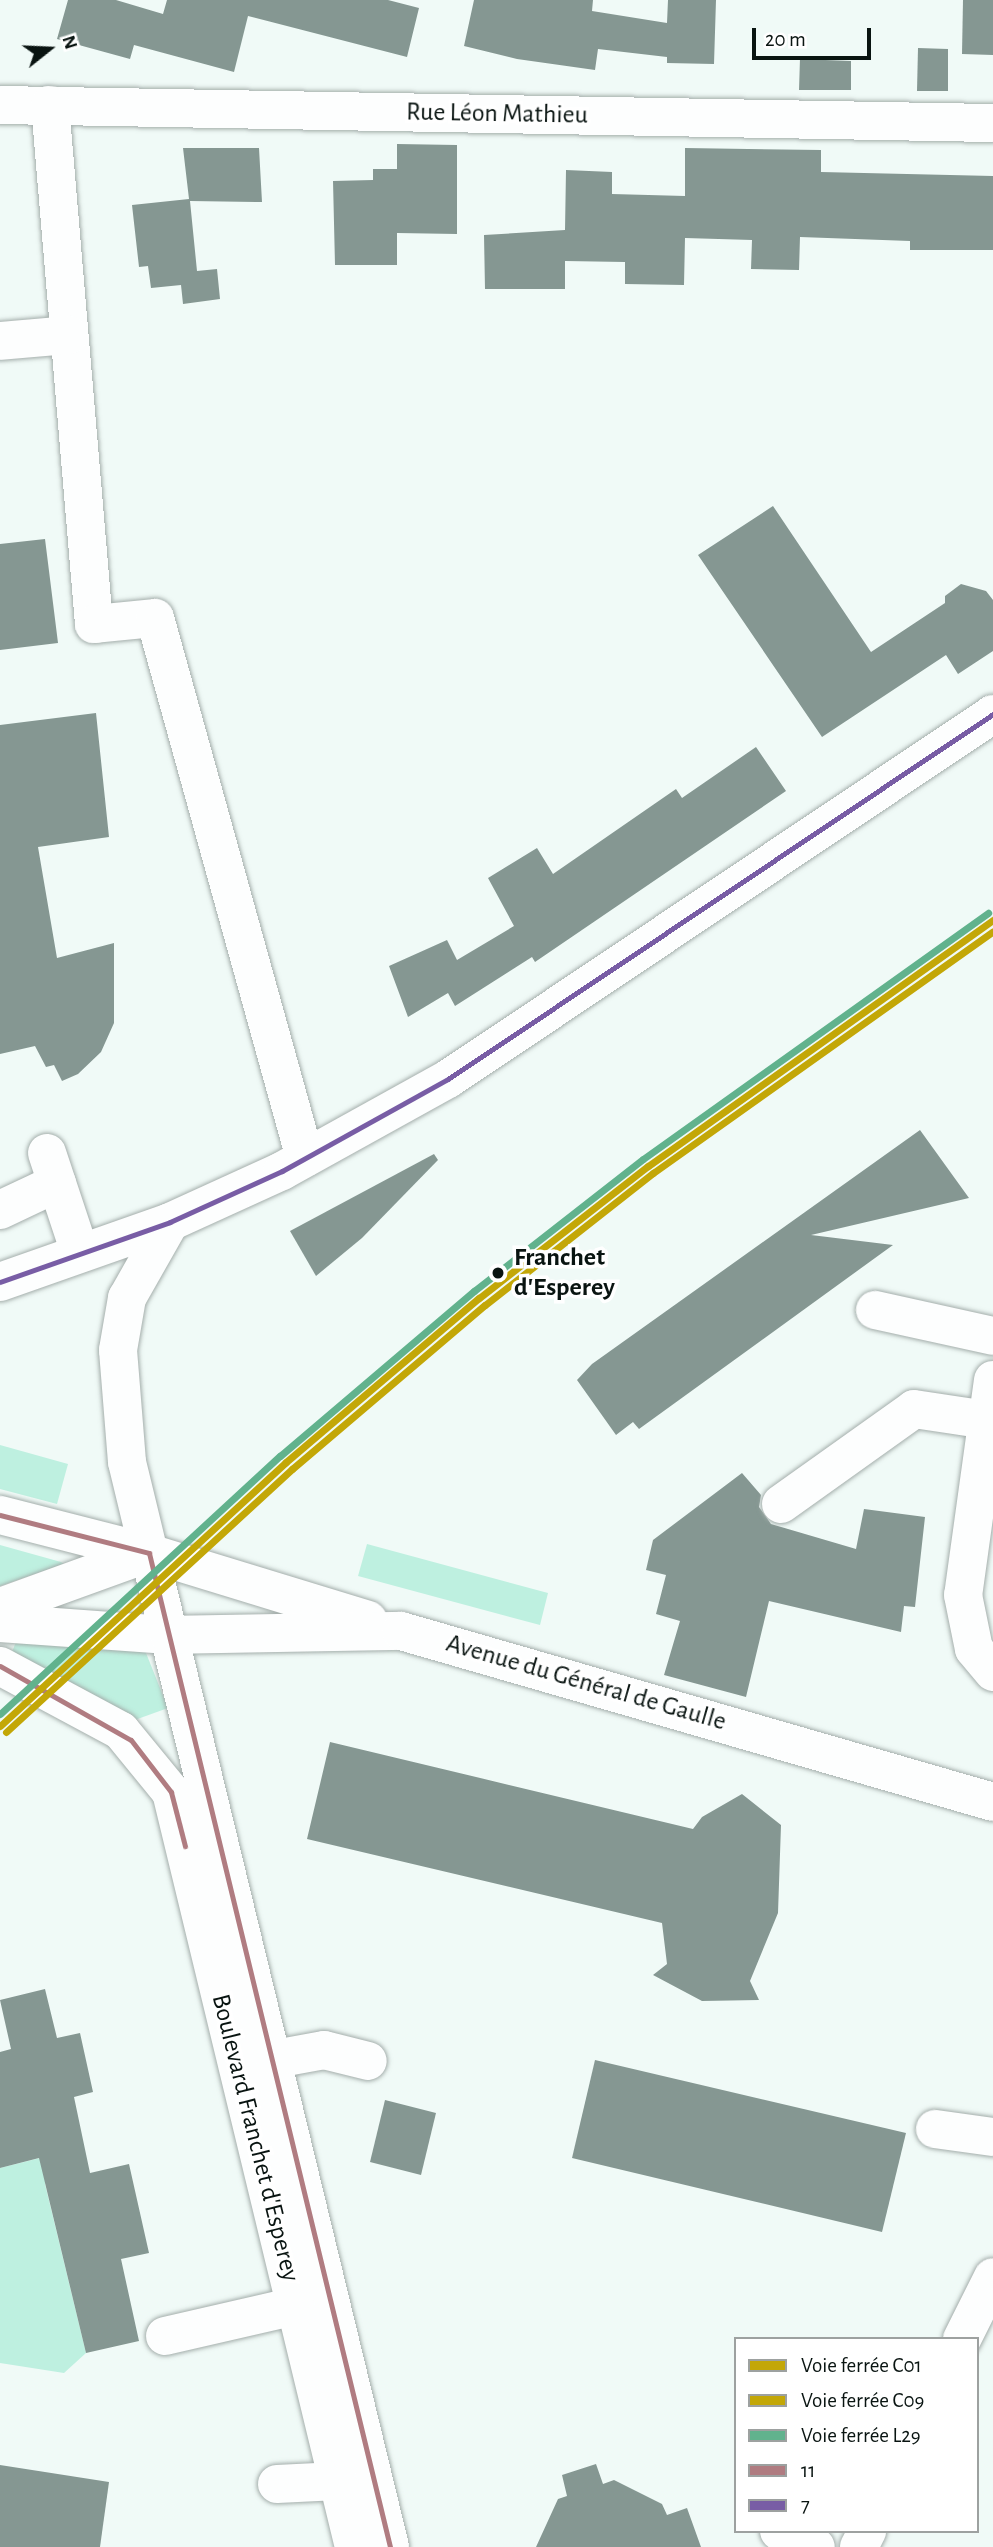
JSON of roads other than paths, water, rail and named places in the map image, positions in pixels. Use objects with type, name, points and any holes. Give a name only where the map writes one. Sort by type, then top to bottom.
[{"type":"street","name":"Rue Léon Mathieu","points":[[0,104],[993,123]]},
{"type":"street","points":[[50,105],[94,624],[155,618],[305,1158]]},
{"type":"street","points":[[0,341],[69,335]]},
{"type":"street","points":[[0,1282],[170,1222],[305,1158],[449,1079],[993,714]]},
{"type":"street","points":[[0,1210],[52,1168],[80,1253]]},
{"type":"street","name":"Boulevard Franchet d'Esperey","points":[[170,1222],[127,1298],[118,1350],[127,1462],[275,2059],[390,2547]]},
{"type":"street","points":[[875,1310],[993,1336]]},
{"type":"street","points":[[984,1661],[963,1595],[993,1380]]},
{"type":"street","points":[[780,1504],[914,1409],[987,1420]]},
{"type":"street","points":[[0,1515],[149,1553],[401,1630]]},
{"type":"street","points":[[0,1607],[149,1553]]},
{"type":"street","name":"Avenue du Général de Gaulle","points":[[0,1623],[169,1634],[401,1630],[993,1802]]},
{"type":"street","name":"Boulevard Franchet d'Esperey","points":[[0,1666],[131,1740],[171,1792],[354,2547]]},
{"type":"street","name":"Boulevard Franchet d'Esperey","points":[[275,2059],[324,2050],[368,2061]]},
{"type":"street","points":[[934,2129],[993,2137]]},
{"type":"street","points":[[963,2337],[993,2277]]},
{"type":"street","points":[[165,2336],[296,2306]]},
{"type":"street","points":[[277,2484],[338,2481]]},
{"type":"street","points":[[784,2533],[816,2547]]},
{"type":"rail line","name":"L29","points":[[0,1714],[280,1456],[474,1291],[643,1159],[988,913]]},
{"type":"rail line","name":"C01","points":[[0,1726],[286,1462],[479,1298],[648,1166],[993,920]]},
{"type":"rail line","name":"C09","points":[[6,1732],[292,1469],[485,1305],[653,1173],[993,931]]},
{"type":"place","name":"Franchet d'Esperey","points":[[498,1273]]}]
